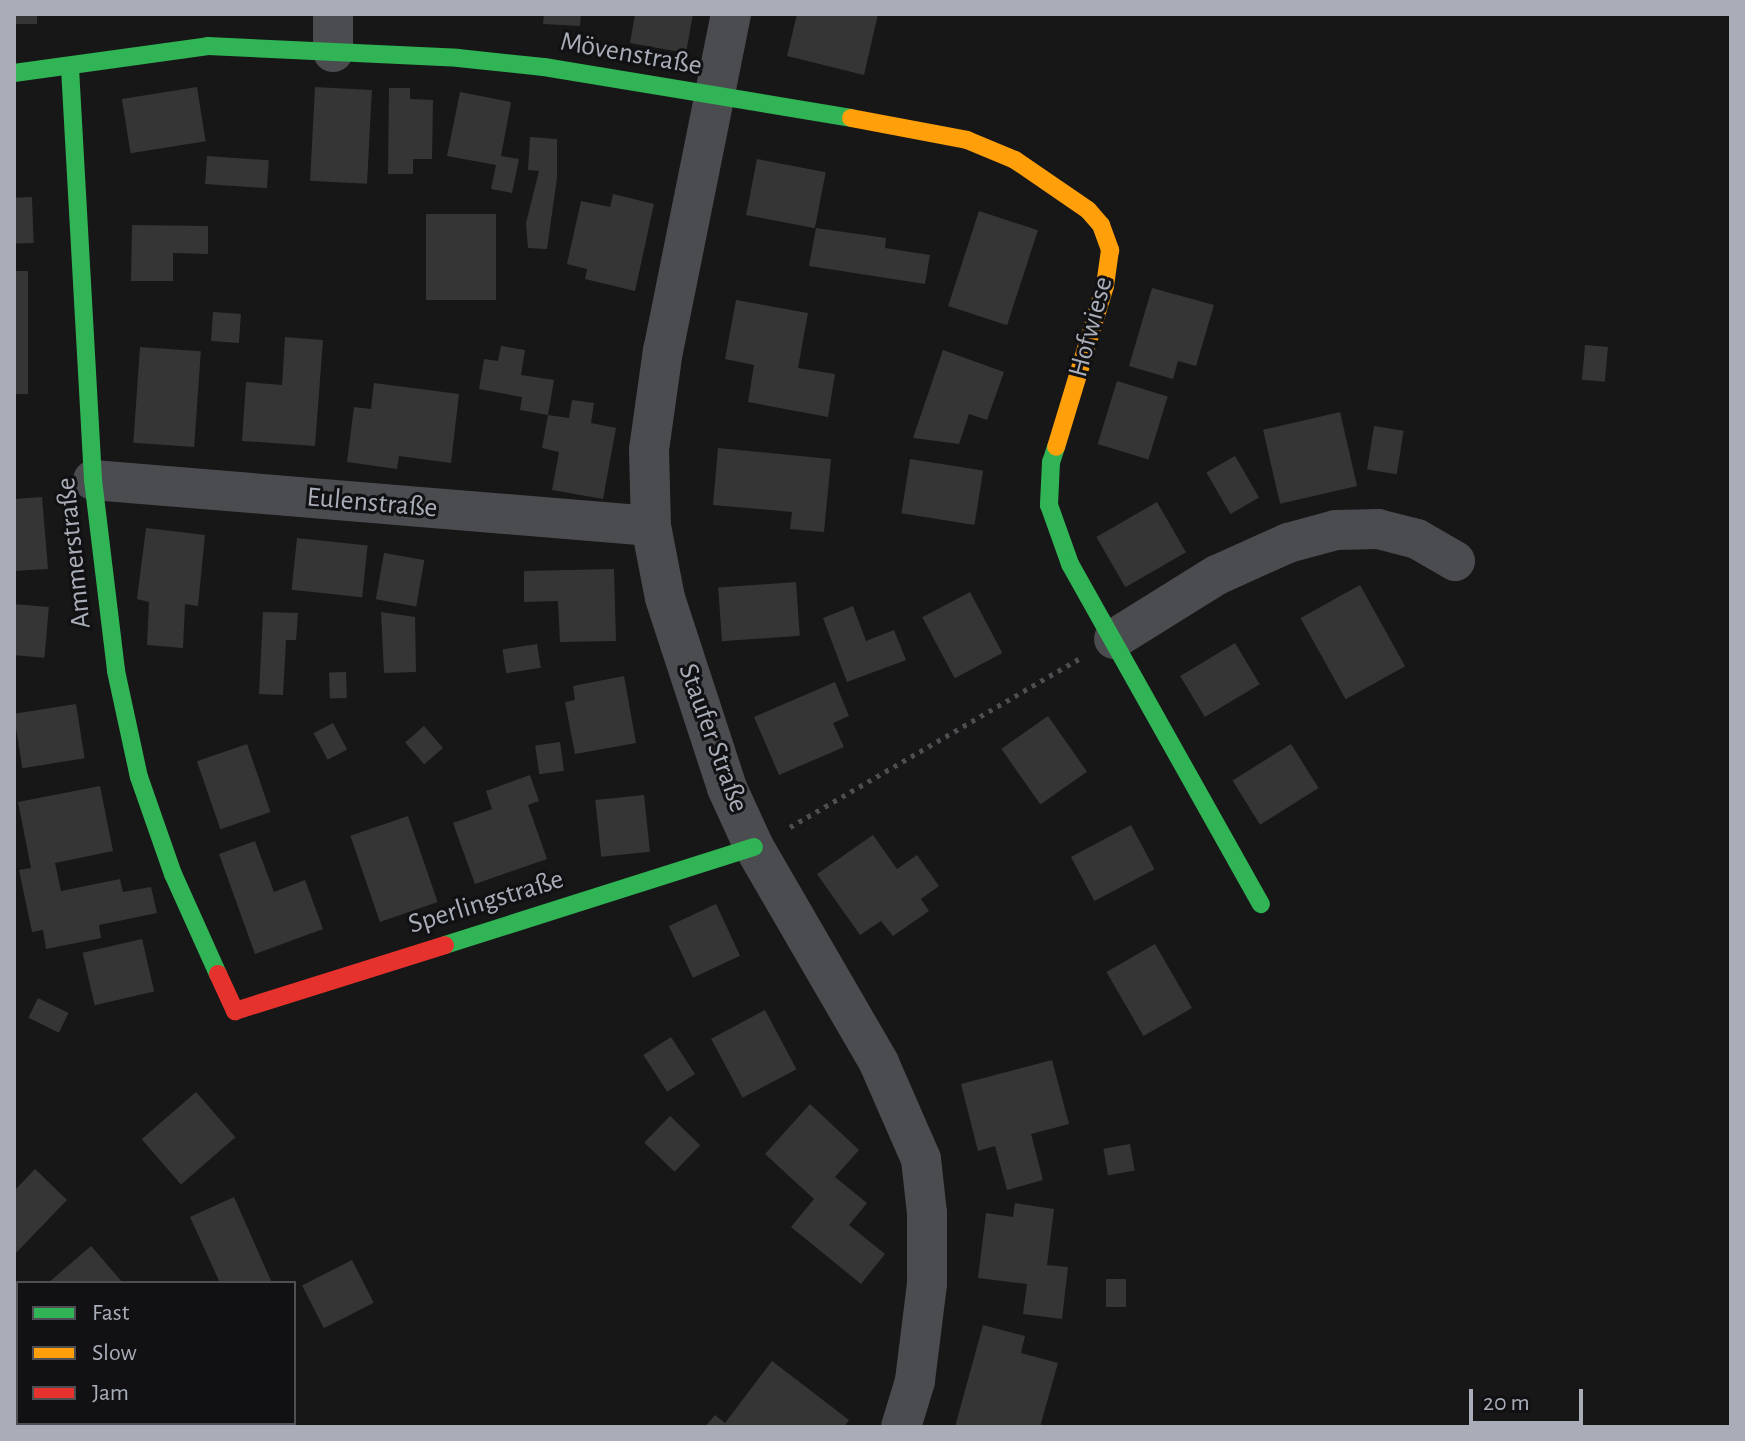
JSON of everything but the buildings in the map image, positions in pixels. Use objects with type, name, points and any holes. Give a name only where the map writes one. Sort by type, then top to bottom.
[{"type":"street","name":"Staufer Straße","points":[[731,14],[663,350],[651,436],[651,526],[665,598],[727,788],[754,847],[852,1012],[905,1116],[921,1159],[927,1213],[927,1284],[915,1381],[901,1427]]},
{"type":"street","name":"Mövenstraße","points":[[14,73],[70,68],[208,46],[333,33],[712,97]]},
{"type":"street","name":"Ammerstraße","points":[[70,68],[93,480],[101,568],[116,671],[139,777],[173,874],[235,1011]]},
{"type":"street","name":"Hofwiese","points":[[712,97],[967,140],[1015,160],[1088,210],[1101,225],[1110,250],[1105,286],[1051,462],[1049,505],[1070,564],[1261,904]]},
{"type":"street","name":"Eulenstraße","points":[[93,480],[651,526]]},
{"type":"street","points":[[1114,639],[1217,575],[1288,543],[1336,530],[1378,529],[1417,539],[1455,561]]},
{"type":"street","name":"Sperlingstraße","points":[[235,1011],[754,847]]},
{"type":"path","points":[[754,847],[1114,639]]},
{"type":"traffic: fast","points":[[14,73],[208,46],[458,58],[544,67],[851,118]]},
{"type":"traffic: fast","points":[[70,68],[93,480],[116,671],[139,777],[173,874],[218,974]]},
{"type":"traffic: fast","points":[[1056,447],[1051,462],[1049,505],[1070,564],[1261,904]]},
{"type":"traffic: fast","points":[[445,945],[754,847]]},
{"type":"traffic: slow","points":[[851,118],[967,140],[1015,160],[1088,210],[1101,225],[1110,250],[1105,286],[1056,447]]},
{"type":"traffic: jam","points":[[218,974],[235,1011],[445,945]]}]
